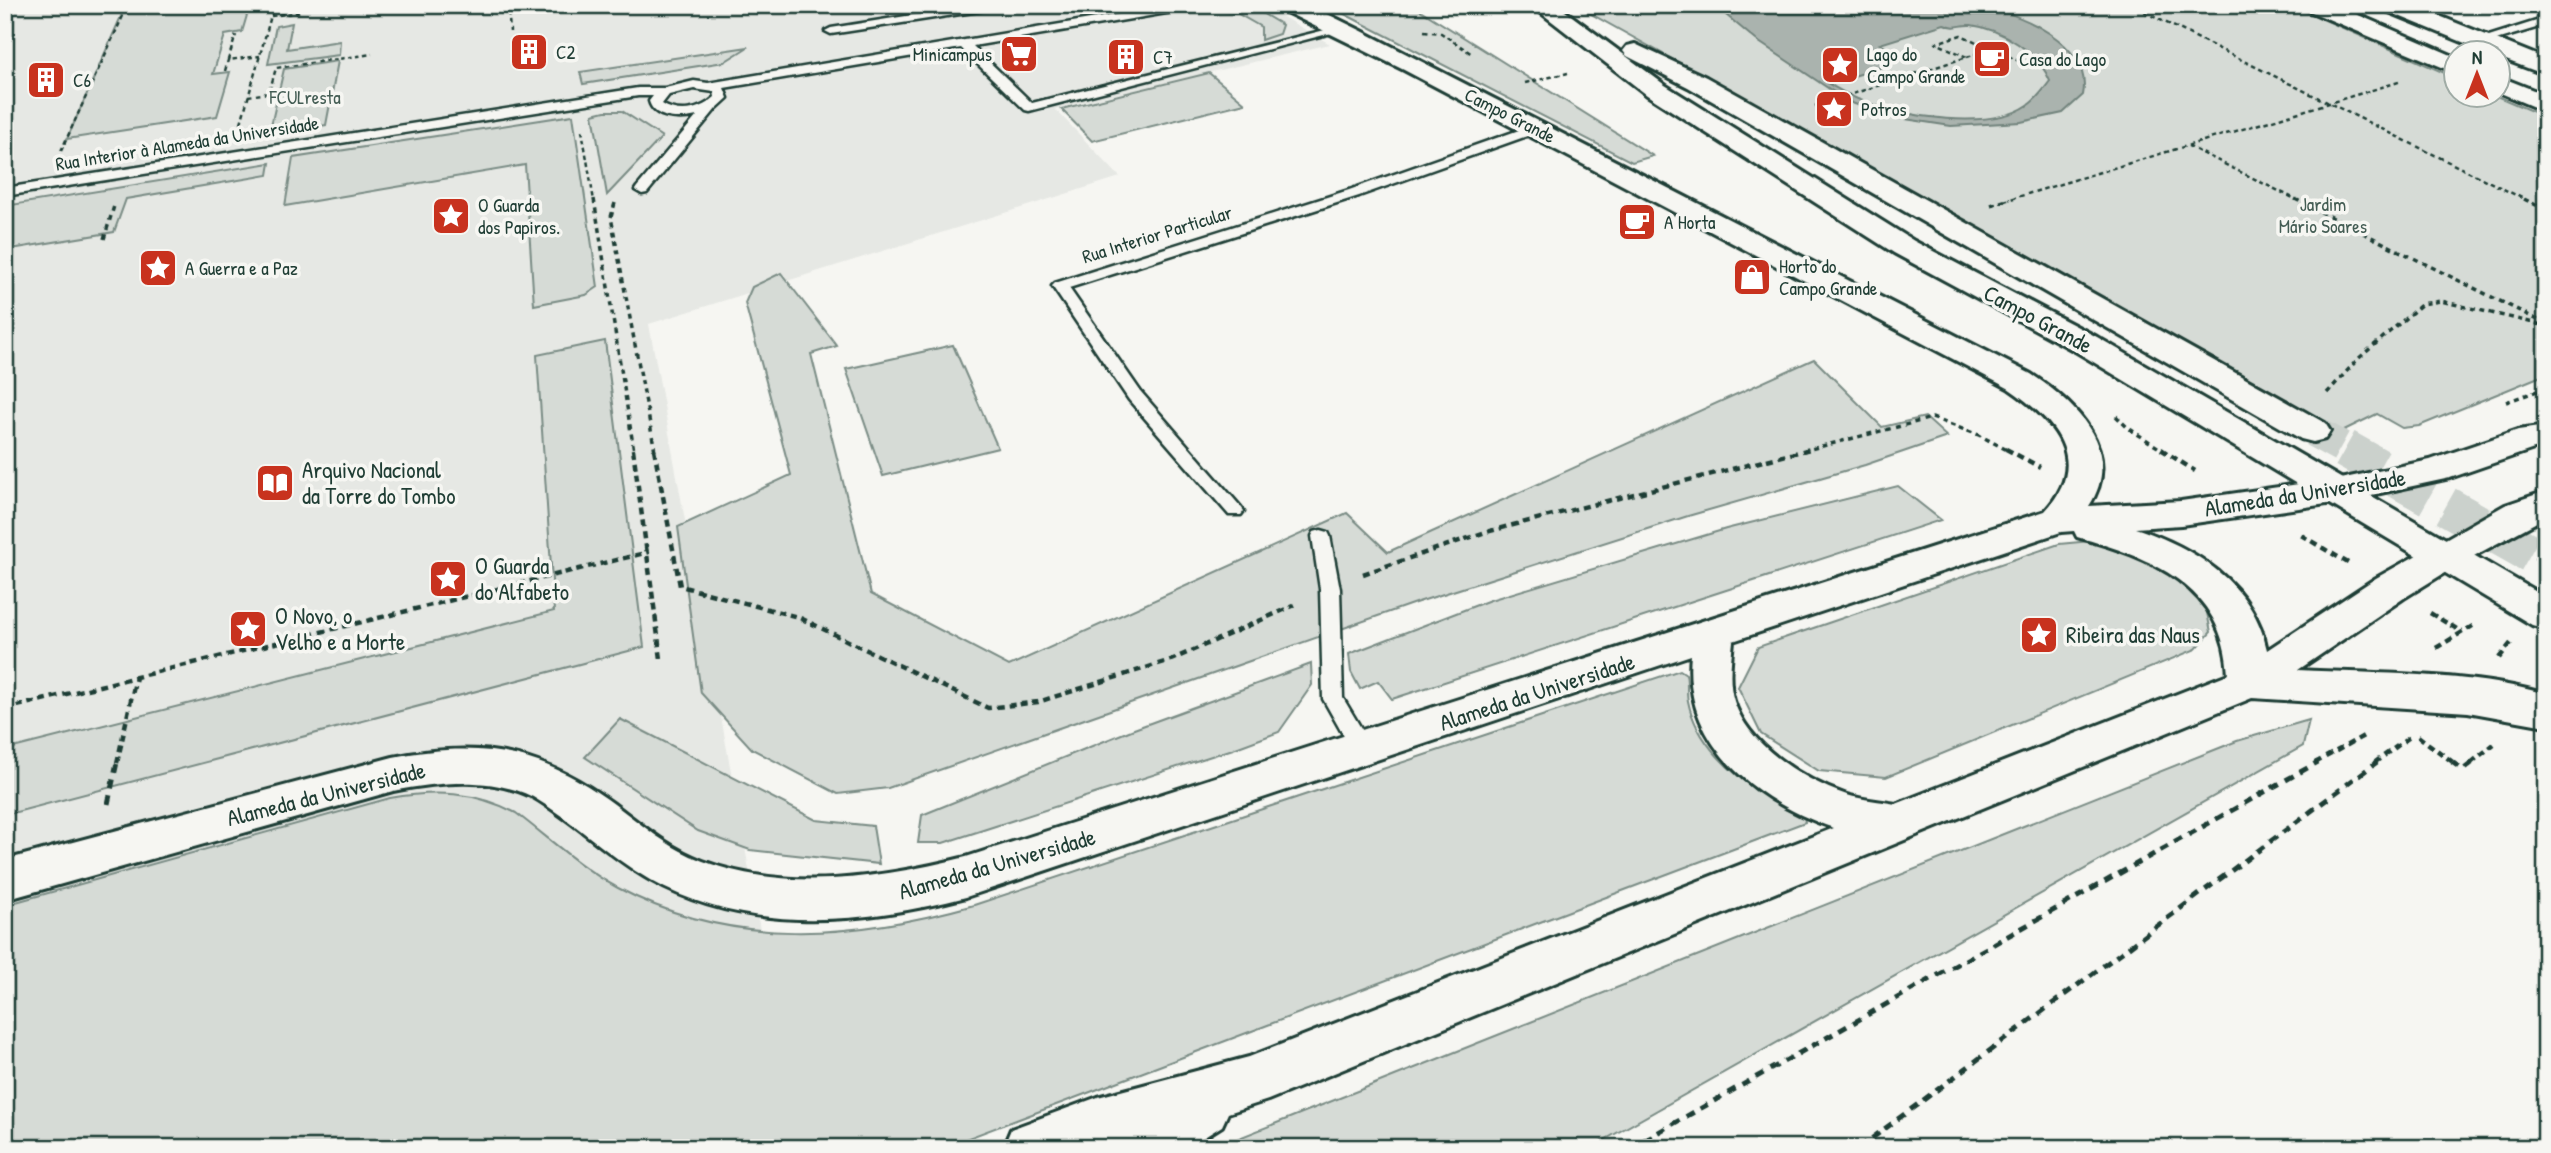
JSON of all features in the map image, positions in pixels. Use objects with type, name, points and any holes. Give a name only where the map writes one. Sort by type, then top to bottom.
[{"type":"street","name":"Campo Grande","points":[[1290,5],[1536,128],[1772,254],[1887,309],[2011,376],[2041,396],[2067,422],[2081,448],[2087,478]]},
{"type":"street","name":"Campo Grande","points":[[1544,5],[1697,82],[2313,431]]},
{"type":"street","name":"Campo Grande","points":[[1544,5],[1656,90],[1904,247],[2086,344],[2533,608]]},
{"type":"street","points":[[2315,5],[2442,59]]},
{"type":"street","points":[[2392,5],[2472,38]]},
{"type":"street","points":[[2512,54],[2546,68]]},
{"type":"street","points":[[2512,89],[2546,104]]},
{"type":"street","name":"Alameda da Universidade","points":[[5,880],[393,774],[451,764],[505,768],[550,784],[650,857],[685,875],[726,889],[770,897],[818,900],[868,899],[918,891],[1713,635],[2058,520],[2181,513],[2334,491],[2437,470],[2530,438],[2546,437]]},
{"type":"street","points":[[2087,478],[2078,499],[2058,520],[2137,542],[2194,570],[2217,590],[2235,615],[2245,642],[2249,682]]},
{"type":"street","points":[[1030,1148],[1098,1123],[1249,1082],[2249,682],[2389,588],[2518,514],[2546,503]]},
{"type":"street","points":[[1713,635],[1709,675],[1714,704],[1729,733],[1751,759],[1808,798],[1844,813],[1899,823]]},
{"type":"street","points":[[2249,682],[2428,692],[2491,699],[2546,710]]},
{"type":"street","points":[[1136,1148],[1249,1082]]},
{"type":"lane","name":"Rua Interior à Alameda da Universidade","points":[[5,192],[638,92],[666,92],[694,85],[712,86],[1196,5]]},
{"type":"lane","points":[[831,31],[991,6]]},
{"type":"lane","points":[[2489,38],[2546,21]]},
{"type":"lane","points":[[965,45],[1029,107],[1340,29]]},
{"type":"lane","points":[[642,190],[711,107],[722,98],[723,93],[712,86]]},
{"type":"lane","points":[[666,92],[655,101],[656,106],[667,113],[689,113],[711,107]]},
{"type":"lane","name":"Rua Interior Particular","points":[[1235,511],[1135,396],[1059,286],[1354,193],[1536,128]]},
{"type":"lane","points":[[1321,536],[1330,589],[1332,699],[1362,748]]},
{"type":"path","points":[[58,159],[128,5]]},
{"type":"path","points":[[234,155],[274,5]]},
{"type":"path","points":[[508,5],[510,32]]},
{"type":"path","points":[[2130,5],[2546,210]]},
{"type":"path","points":[[271,16],[302,12]]},
{"type":"path","points":[[225,71],[236,35]]},
{"type":"path","points":[[1967,57],[1936,43],[1961,35],[2030,66]]},
{"type":"path","points":[[1820,105],[1992,49]]},
{"type":"path","points":[[248,96],[269,93],[276,68],[372,54]]},
{"type":"path","points":[[228,61],[260,56]]},
{"type":"path","points":[[1990,205],[2413,78]]},
{"type":"path","points":[[578,101],[649,552],[661,659]]},
{"type":"path","points":[[2187,145],[2546,325]]},
{"type":"path","points":[[617,196],[611,217],[680,586],[798,617],[988,708],[1038,702],[1171,660],[1375,569],[1486,532],[1932,418],[1979,435],[2049,472],[2087,478]]},
{"type":"path","points":[[2324,396],[2358,359],[2422,304],[2441,300],[2546,325]]},
{"type":"path","points":[[2191,477],[2202,476]]},
{"type":"path","points":[[5,709],[649,552]]},
{"type":"path","points":[[2405,726],[2463,770],[2504,736],[2483,674],[2518,636],[2533,608],[2524,566],[2546,555]]},
{"type":"path","points":[[1858,1148],[2434,719],[2419,659],[2462,632]]},
{"type":"path","points":[[108,804],[136,677]]},
{"type":"path","points":[[1630,1148],[2371,732]]},
{"type":"shaded area","points":[[5,5],[1262,5],[1330,44],[1055,109],[1120,177],[649,324],[800,1148],[5,1148]]},
{"type":"shaded area","name":"Lago do Campo Grande","points":[[1714,5],[1979,5],[2032,23],[2065,46],[2077,60],[2083,77],[2083,95],[2063,113],[2021,122],[1951,126],[1892,117],[1849,102],[1756,40]],"holes":[[[1944,24],[1983,27],[2007,37],[2037,61],[2050,81],[2031,103],[2012,113],[1992,118],[1970,119],[1946,119],[1900,112],[1859,99],[1829,84],[1888,65],[1873,58],[1892,51],[1880,44]]]},
{"type":"green space","points":[[126,5],[250,5],[242,32],[225,35],[213,74],[230,72],[217,116],[67,139]]},
{"type":"green space","points":[[1327,5],[1412,5],[1653,156],[1632,162]]},
{"type":"green space","name":"Jardim Mário Soares","points":[[1575,5],[2291,5],[2442,72],[2442,108],[2512,108],[2512,103],[2546,117],[2546,374],[2419,426],[2402,428],[2377,414],[2342,431]]},
{"type":"green space","points":[[1250,6],[1282,25],[1279,34],[1261,40],[1261,27],[1238,14],[1210,8]]},
{"type":"green space","points":[[292,23],[287,49],[340,41],[339,55],[268,64],[276,26]]},
{"type":"green space","points":[[748,47],[724,62],[583,84],[580,72]]},
{"type":"green space","name":"FCULresta","points":[[338,61],[326,125],[269,134],[284,69]]},
{"type":"green space","points":[[1209,73],[1245,103],[1092,141],[1061,109]]},
{"type":"green space","points":[[622,111],[662,137],[607,195],[593,114]]},
{"type":"green space","points":[[573,115],[598,287],[586,295],[534,305],[525,165],[285,206],[293,158]]},
{"type":"green space","points":[[270,163],[268,175],[126,199],[114,232],[5,250],[5,206]]},
{"type":"green space","points":[[781,273],[837,346],[811,354],[871,594],[1009,666],[1347,513],[1388,552],[1814,359],[1882,427],[1925,417],[1947,437],[1865,465],[1688,516],[1415,603],[888,788],[838,794],[752,749],[701,693],[678,527],[791,475],[745,303],[752,287]]},
{"type":"green space","points":[[605,341],[644,647],[5,815],[5,750],[554,611],[537,355]]},
{"type":"green space","points":[[953,345],[998,448],[883,476],[846,369]]},
{"type":"green space","points":[[1898,486],[1941,520],[1392,699],[1378,681],[1360,689],[1351,672],[1349,654],[1490,600],[1726,529]]},
{"type":"green space","points":[[2091,541],[2133,549],[2157,560],[2205,603],[2211,632],[2196,649],[1886,777],[1819,771],[1761,734],[1738,687],[1758,647],[2059,544]]},
{"type":"green space","points":[[1311,664],[1312,685],[1279,732],[943,843],[918,843],[922,815],[1134,729]]},
{"type":"green space","points":[[1680,670],[1686,674],[1687,698],[1692,716],[1717,756],[1753,787],[1804,815],[1805,822],[942,1148],[5,1148],[5,905],[390,798],[439,793],[470,796],[516,813],[579,863],[618,888],[661,908],[705,921],[749,929],[839,931],[884,925],[974,905]]},
{"type":"green space","points":[[620,719],[816,820],[873,826],[879,864],[750,850],[698,831],[585,757]]},
{"type":"green space","points":[[2309,720],[2303,746],[1590,1148],[1214,1148],[2237,741]]},
{"type":"tunnel","points":[[2313,431],[2349,451]]},
{"type":"tunnel","points":[[2345,449],[2546,562]]},
{"type":"place","name":"C2","points":[[529,52]]},
{"type":"place","name":"Minicampus","points":[[1019,54]]},
{"type":"place","name":"C7","points":[[1126,57]]},
{"type":"place","name":"Casa do Lago","points":[[1992,59]]},
{"type":"place","name":"Lago do Campo Grande","points":[[1840,65]]},
{"type":"place","name":"C6","points":[[46,80]]},
{"type":"place","name":"Potros","points":[[1834,109]]},
{"type":"place","name":"O Guarda dos Papiros.","points":[[451,216]]},
{"type":"place","name":"A Horta","points":[[1637,222]]},
{"type":"place","name":"A Guerra e a Paz","points":[[158,268]]},
{"type":"place","name":"Horto do Campo Grande","points":[[1752,277]]},
{"type":"place","name":"Arquivo Nacional da Torre do Tombo","points":[[275,483]]},
{"type":"place","name":"O Guarda do Alfabeto","points":[[448,579]]},
{"type":"place","name":"O Novo, o Velho e a Morte","points":[[248,629]]},
{"type":"place","name":"Ribeira das Naus","points":[[2039,635]]}]
